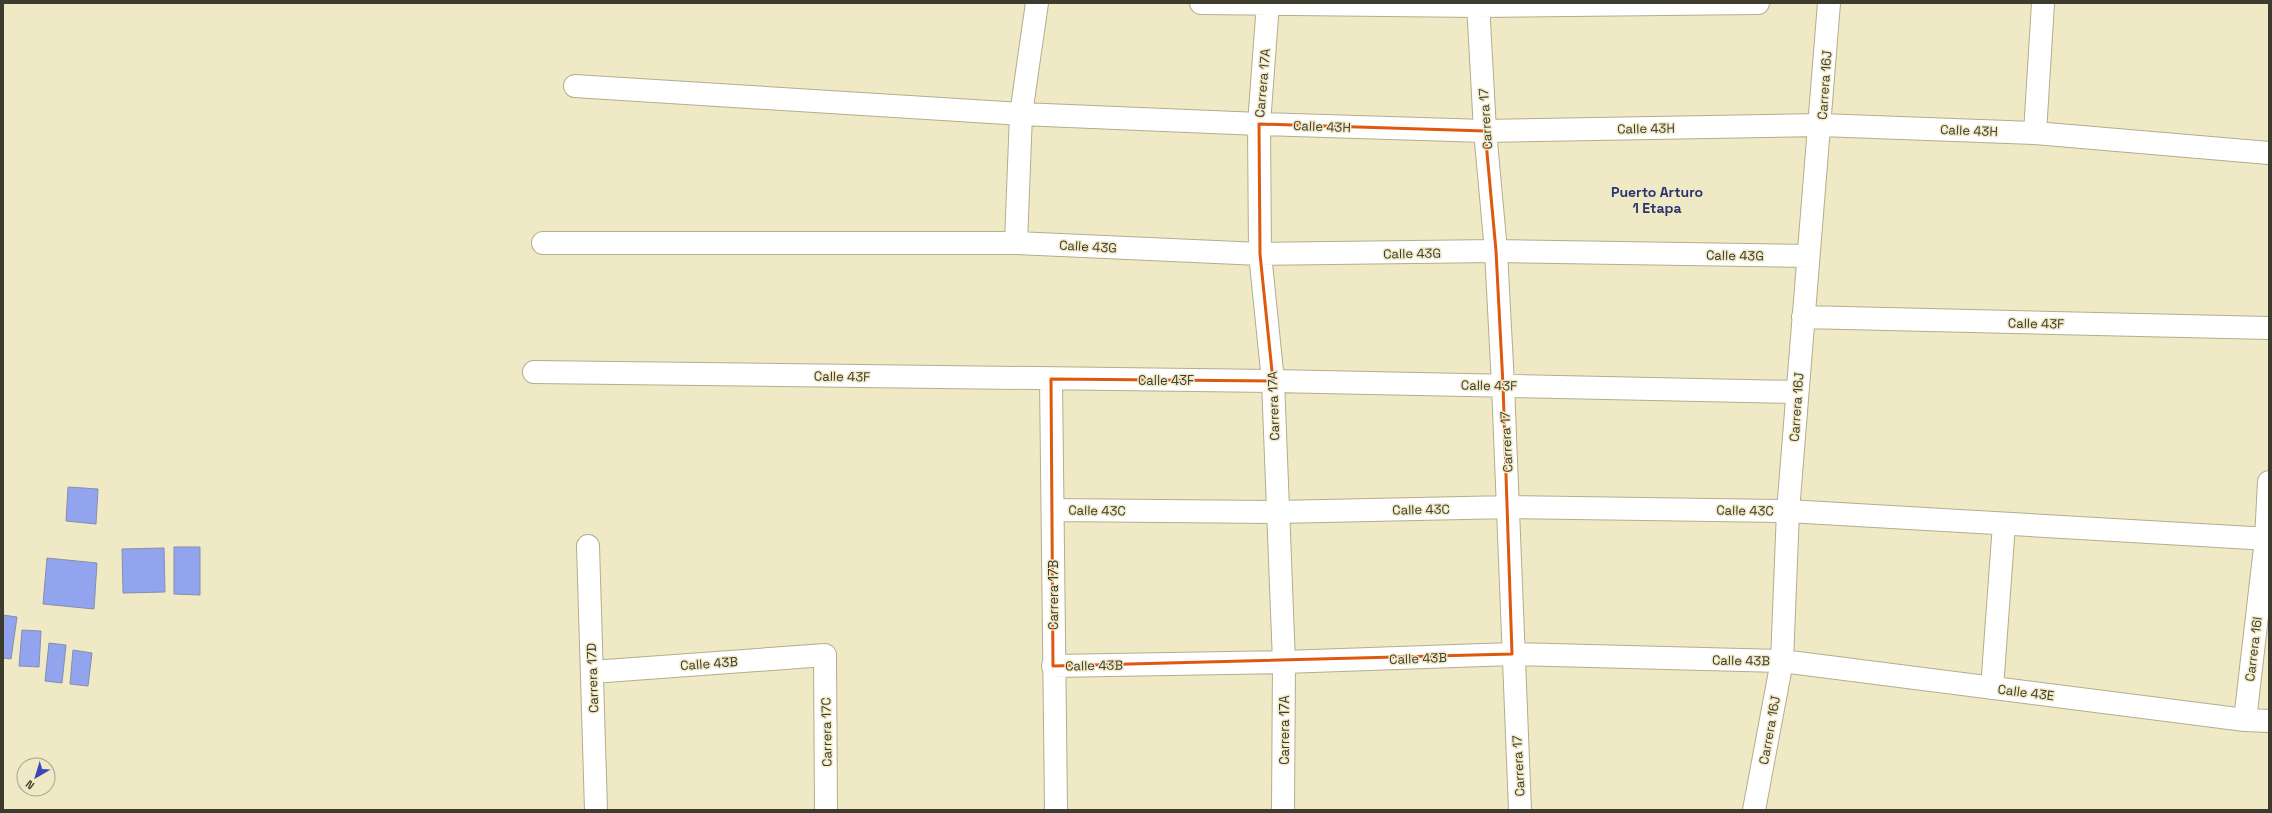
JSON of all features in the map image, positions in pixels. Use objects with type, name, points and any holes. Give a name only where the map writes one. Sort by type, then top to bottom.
[{"type":"street","points":[[1016,243],[1021,114],[1037,3]]},
{"type":"street","points":[[1200,3],[1478,5],[1758,3]]},
{"type":"street","name":"Carrera 16J","points":[[1754,810],[1782,661],[1788,511],[1808,256],[1821,125],[1829,3]]},
{"type":"street","points":[[2035,133],[2043,3]]},
{"type":"street","name":"Carrera 17A","points":[[1268,4],[1259,124],[1260,254],[1273,381],[1284,662],[1283,810]]},
{"type":"street","name":"Carrera 17","points":[[1478,5],[1485,131],[1496,251],[1510,507],[1512,654],[1520,810]]},
{"type":"street","name":"Calle 43H","points":[[575,86],[1021,114],[1259,124],[1485,131],[1821,125],[2035,133],[2269,152]]},
{"type":"street","name":"Calle 43G","points":[[543,243],[1016,243],[1260,254],[1496,251],[1808,256]]},
{"type":"street","name":"Calle 43F","points":[[1803,317],[2269,328]]},
{"type":"street","name":"Calle 43F","points":[[534,372],[1273,381],[1797,392]]},
{"type":"street","name":"Carrera 17B","points":[[1051,379],[1054,510],[1053,666],[1056,810]]},
{"type":"street","name":"Carrera 16I","points":[[2245,720],[2267,539],[2269,482]]},
{"type":"street","name":"Calle 43C","points":[[1054,510],[1277,512],[1510,507],[1788,511]]},
{"type":"street","points":[[1788,511],[2267,539]]},
{"type":"street","points":[[1992,688],[2004,524]]},
{"type":"street","name":"Carrera 17D","points":[[588,546],[596,810]]},
{"type":"street","name":"Calle 43B","points":[[592,672],[825,654]]},
{"type":"street","name":"Carrera 17C","points":[[825,654],[826,810]]},
{"type":"street","name":"Calle 43B","points":[[1053,666],[1284,662],[1512,654],[1782,661]]},
{"type":"street","name":"Calle 43E","points":[[1782,661],[2245,720],[2269,721]]},
{"type":"highlighted area","points":[[1259,124],[1485,131],[1496,251],[1503,385],[1512,654],[1053,666],[1051,379],[1273,381],[1260,254]]},
{"type":"building","points":[[68,487],[98,489],[96,524],[66,521]]},
{"type":"building","points":[[174,547],[200,547],[200,595],[174,594]]},
{"type":"building","points":[[164,548],[165,592],[123,593],[122,549]]},
{"type":"building","points":[[47,558],[97,563],[94,609],[43,604]]},
{"type":"building","points":[[3,615],[17,617],[11,659],[3,658]]},
{"type":"building","points":[[22,630],[41,631],[39,667],[19,666]]},
{"type":"building","points":[[49,643],[66,645],[62,683],[45,681]]},
{"type":"building","points":[[73,650],[92,653],[88,686],[70,684]]},
{"type":"district","name":"Puerto Arturo 1 Etapa","points":[[1657,200]]}]
